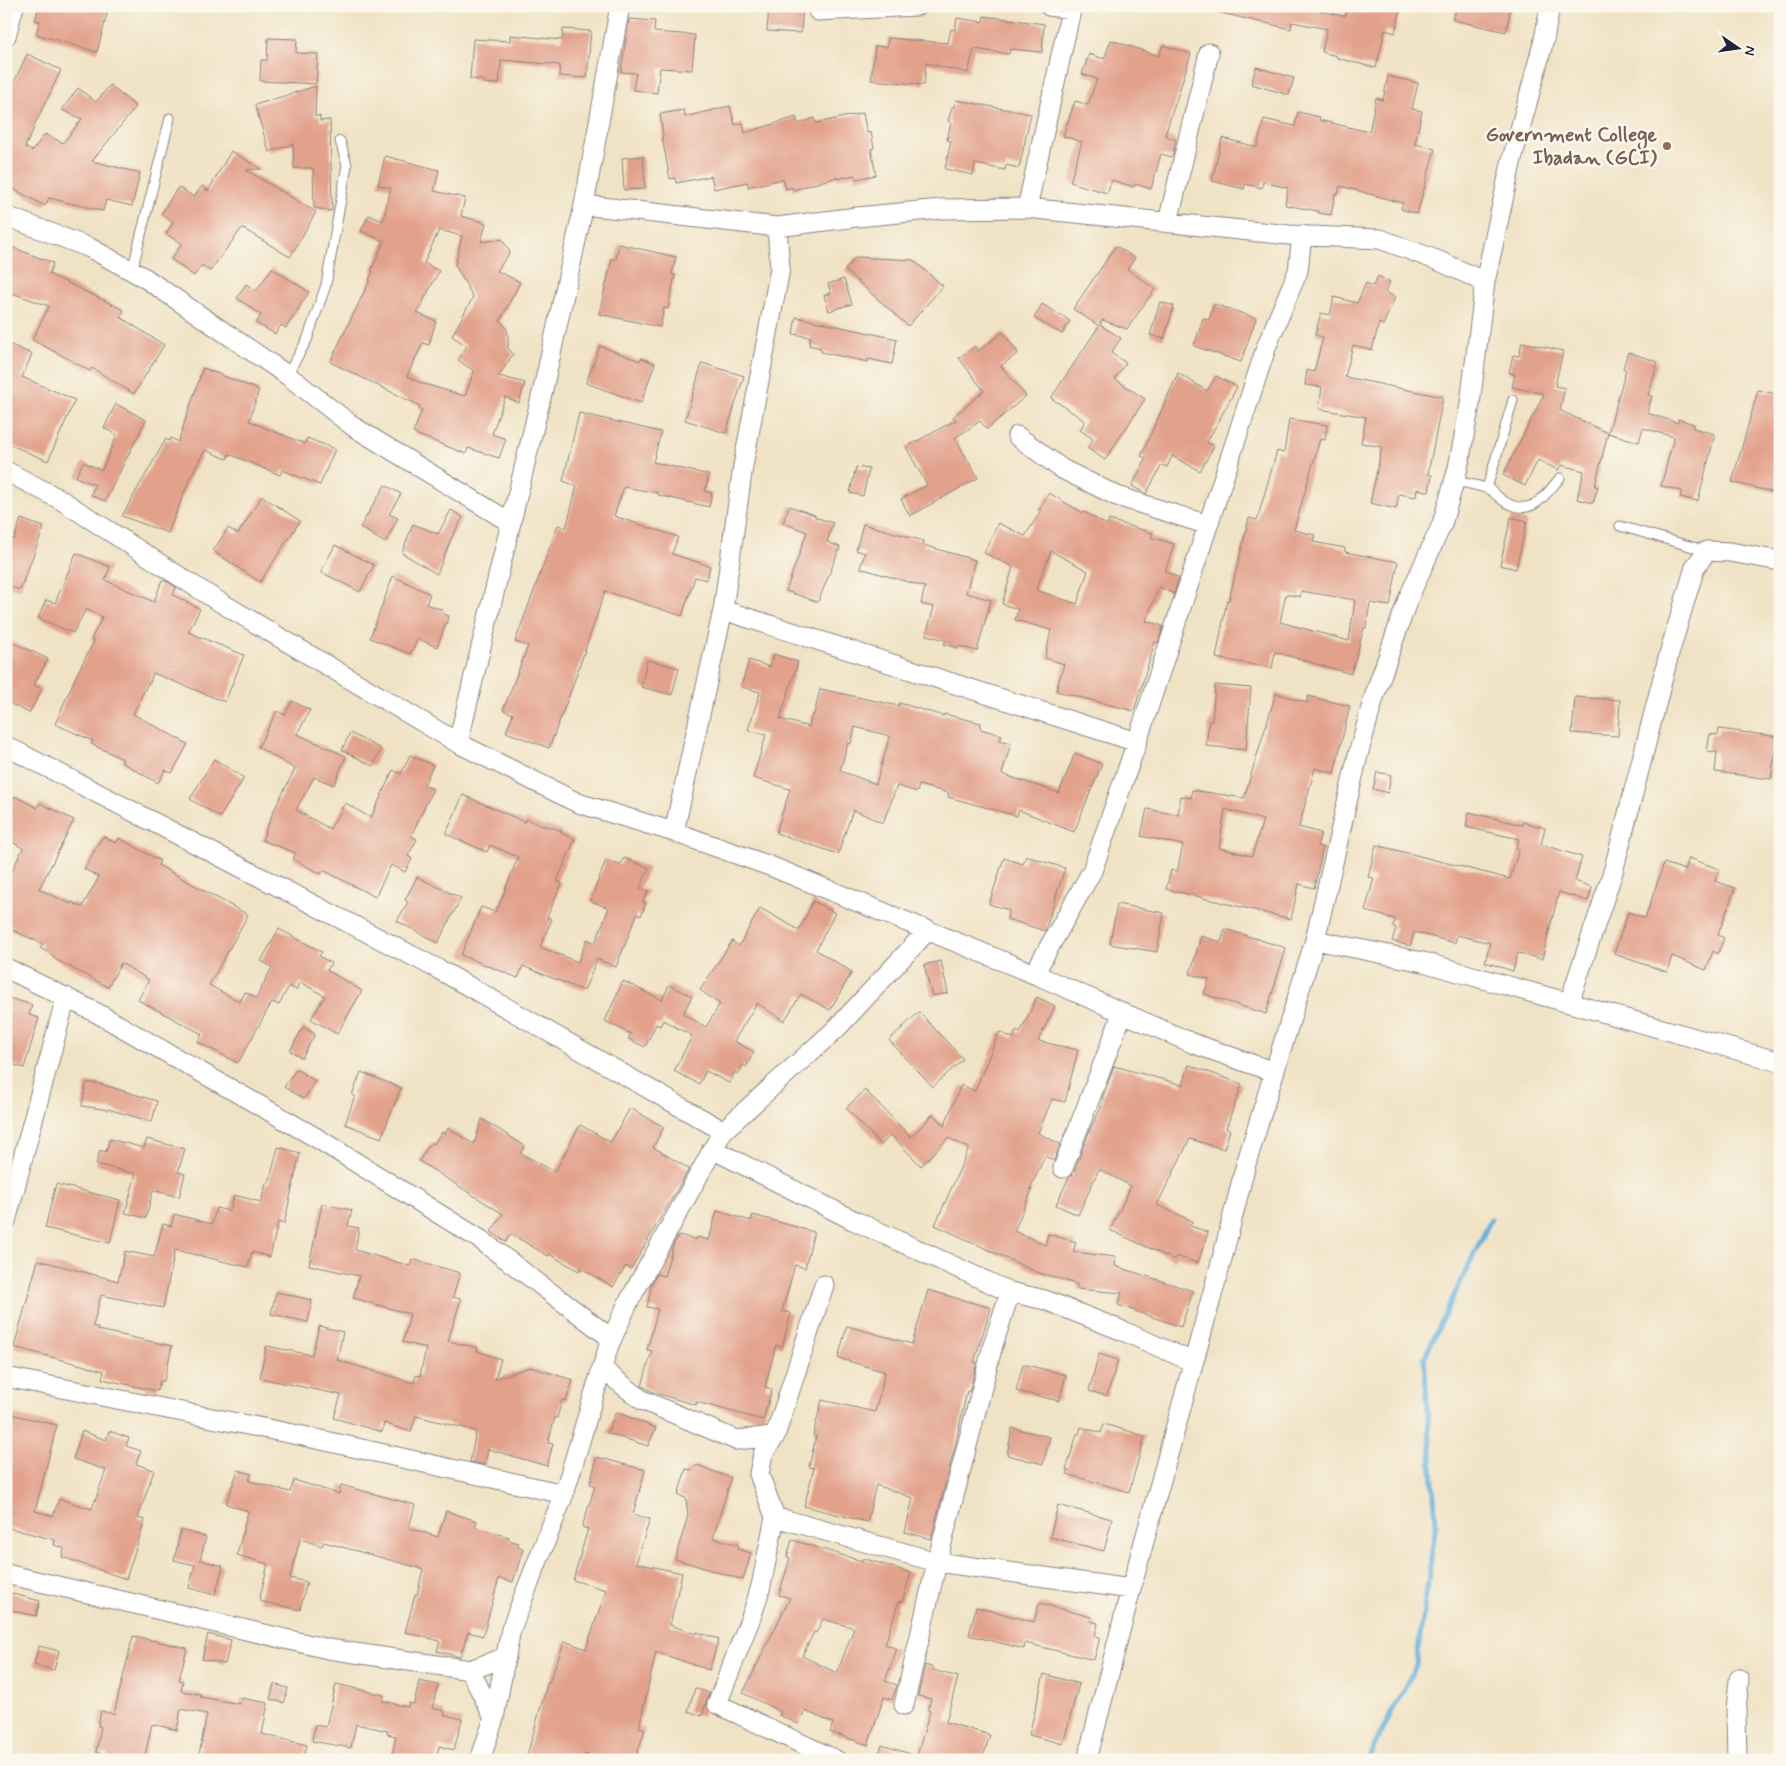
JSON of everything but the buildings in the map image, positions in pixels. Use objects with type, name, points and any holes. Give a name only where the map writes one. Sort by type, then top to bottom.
[{"type":"street","points":[[6,36],[14,6]]},
{"type":"street","points":[[458,744],[543,389],[584,204],[620,6]]},
{"type":"street","points":[[818,11],[917,6]]},
{"type":"street","points":[[1027,208],[1072,7],[1049,6]]},
{"type":"street","points":[[1087,1760],[1131,1589],[1222,1259],[1246,1164],[1315,940],[1354,772],[1375,694],[1408,599],[1442,524],[1454,481],[1470,404],[1485,282],[1512,158],[1544,40],[1550,6]]},
{"type":"street","points":[[1168,222],[1209,53]]},
{"type":"street","points":[[584,204],[777,227],[857,216],[941,209],[1027,208],[1302,235],[1380,239],[1439,261],[1485,282]]},
{"type":"street","points":[[6,216],[90,248],[146,278],[287,376],[354,427],[511,523]]},
{"type":"street","points":[[674,832],[723,610],[744,466],[780,269],[777,227]]},
{"type":"street","points":[[1034,974],[1092,871],[1137,742],[1267,345],[1298,271],[1302,235]]},
{"type":"street","points":[[1298,271],[1328,236]]},
{"type":"street","points":[[1017,436],[1062,469],[1117,496],[1208,525]]},
{"type":"street","points":[[6,470],[61,500],[213,598],[458,744],[578,803],[674,832],[770,866],[1034,974],[1192,1043],[1274,1072]]},
{"type":"street","points":[[1569,1002],[1612,872],[1669,654],[1695,567],[1707,551],[1730,552],[1780,561]]},
{"type":"street","points":[[723,610],[1137,742]]},
{"type":"street","points":[[6,746],[440,970],[724,1131]]},
{"type":"street","points":[[480,1760],[494,1718],[511,1629],[564,1494],[612,1338],[628,1303],[712,1149],[724,1131],[838,1027],[928,930]]},
{"type":"street","points":[[1315,940],[1423,962],[1780,1062]]},
{"type":"street","points":[[6,968],[97,1013],[315,1137],[481,1240],[612,1338]]},
{"type":"street","points":[[6,1221],[66,997]]},
{"type":"street","points":[[1063,1168],[1122,1012]]},
{"type":"street","points":[[712,1149],[844,1216],[1010,1292],[1046,1300],[1193,1362]]},
{"type":"street","points":[[824,1285],[775,1436],[763,1454],[759,1474],[775,1517],[761,1586],[718,1704],[722,1708],[836,1760]]},
{"type":"street","points":[[904,1705],[993,1345],[1010,1292]]},
{"type":"street","points":[[602,1369],[642,1400],[736,1440],[775,1436]]},
{"type":"street","points":[[6,1377],[303,1436],[564,1494]]},
{"type":"street","points":[[775,1517],[938,1562],[1131,1589]]},
{"type":"street","points":[[6,1574],[328,1649],[470,1670],[506,1657]]},
{"type":"street","points":[[470,1670],[494,1718]]},
{"type":"street","points":[[1737,1760],[1736,1711],[1739,1679]]},
{"type":"lane","points":[[132,271],[170,118]]},
{"type":"lane","points":[[287,376],[307,340],[326,285],[347,165],[340,141]]},
{"type":"lane","points":[[1487,488],[1513,400]]},
{"type":"lane","points":[[1454,481],[1487,488],[1506,503],[1523,508],[1534,506],[1539,502],[1560,478]]},
{"type":"lane","points":[[1620,526],[1707,551]]},
{"type":"waterway","points":[[1367,1760],[1416,1665],[1436,1524],[1424,1358],[1491,1219]]},
{"type":"place","name":"Government College Ibadan (GCI)","points":[[1667,146]]}]
